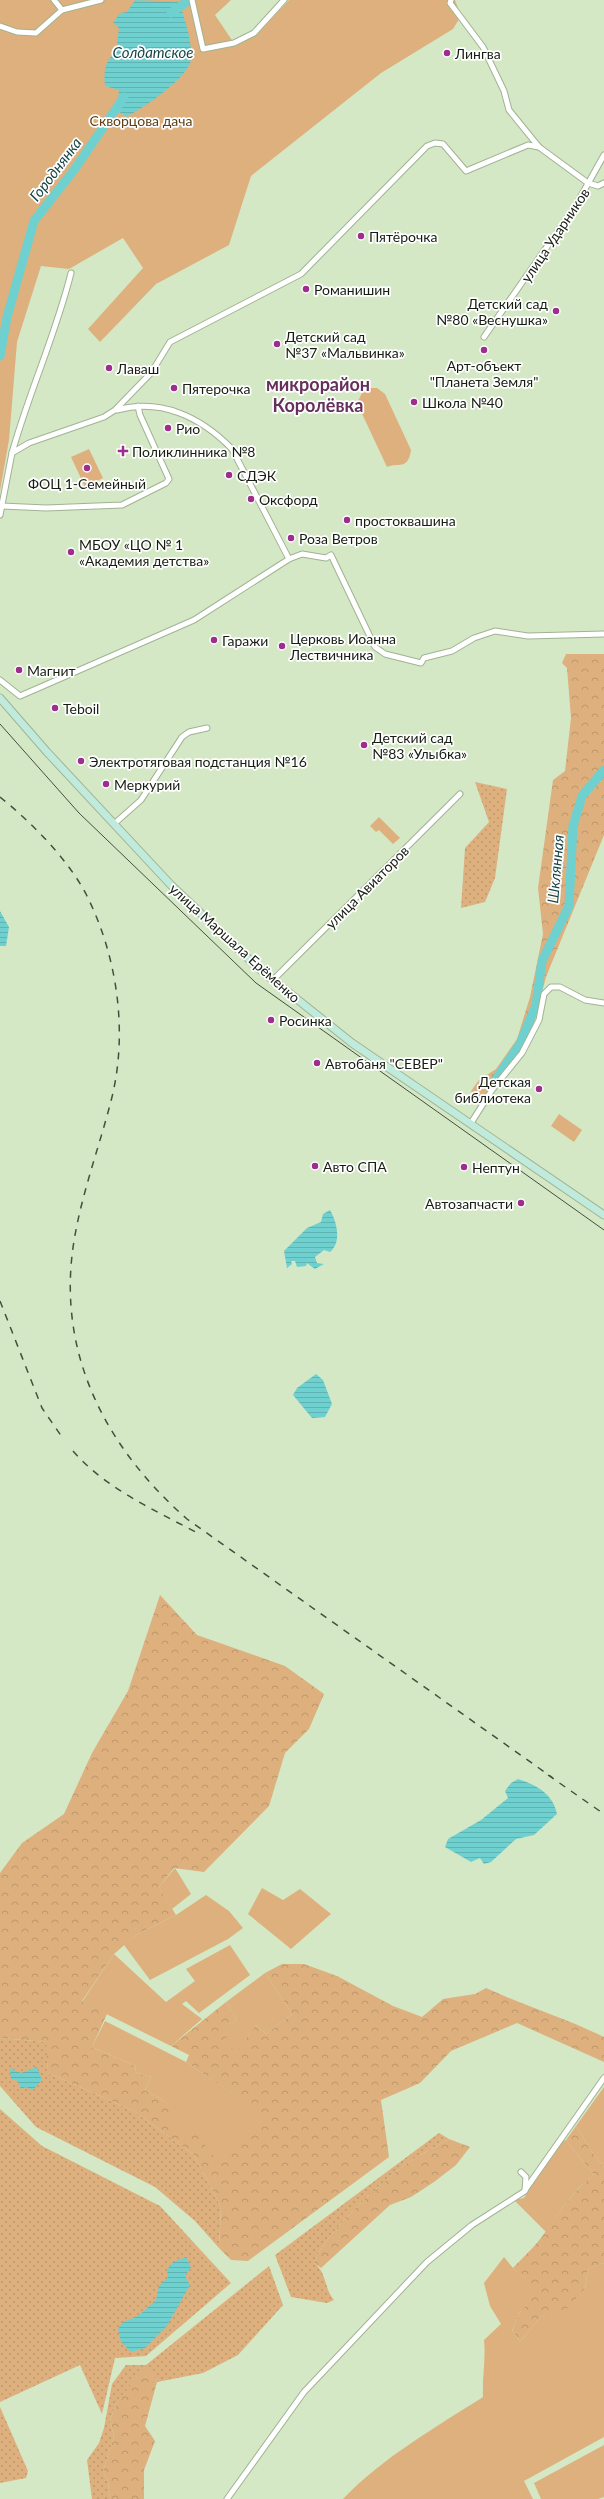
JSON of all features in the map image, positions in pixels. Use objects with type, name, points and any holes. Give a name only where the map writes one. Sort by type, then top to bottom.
[{"type":"main road","name":"улица Маршала Ерёменко","points":[[0,698],[47,752],[171,885],[273,980],[352,1042],[604,1215]]},
{"type":"street","points":[[54,0],[62,10]]},
{"type":"street","points":[[0,26],[17,32],[36,32],[62,10],[101,0]]},
{"type":"street","points":[[192,0],[203,49],[234,43],[254,32],[284,0]]},
{"type":"street","points":[[451,0],[450,3],[484,47],[504,91],[509,110],[539,147],[588,183],[604,155]]},
{"type":"street","points":[[12,453],[29,443],[104,417],[115,410],[151,373],[170,342],[301,274],[428,146],[435,143],[443,144],[466,171],[528,145],[539,147]]},
{"type":"street","name":"улица Ударников","points":[[484,337],[558,232],[588,183],[598,186],[604,183]]},
{"type":"street","points":[[0,515],[12,453],[24,410],[54,329],[71,273]]},
{"type":"street","points":[[115,410],[138,406],[155,406],[172,410],[200,421],[219,435],[232,449],[290,559]]},
{"type":"street","points":[[2,506],[46,508],[122,505],[166,483],[168,479],[140,415],[138,406]]},
{"type":"street","points":[[0,680],[20,696],[194,620],[290,559],[302,554],[326,558],[331,555],[375,647],[385,654],[421,663],[424,658],[452,651],[474,638],[495,631],[528,636],[604,634]]},
{"type":"street","points":[[114,824],[141,800],[182,737],[189,732],[207,728]]},
{"type":"street","name":"улица Авиаторов","points":[[273,980],[460,794]]},
{"type":"street","points":[[471,1124],[492,1090],[522,1052],[539,1020],[544,994],[551,986],[560,987],[584,1000],[604,1003]]},
{"type":"street","points":[[227,2499],[304,2392],[427,2262],[472,2225],[525,2191],[604,2078]]},
{"type":"street","points":[[521,2172],[526,2177],[525,2191]]},
{"type":"green space","name":"Скворцова дача","points":[[0,0],[231,0],[215,15],[236,46],[257,34],[289,0],[455,0],[461,16],[453,29],[381,73],[251,176],[229,245],[156,284],[100,342],[88,329],[143,268],[123,238],[69,269],[41,266],[17,342],[9,440],[0,491]]},
{"type":"green space","points":[[369,388],[377,388],[385,394],[411,450],[410,457],[405,463],[387,467],[357,403],[362,393]]},
{"type":"green space","name":"ФОЦ 1-Семейный","points":[[89,449],[103,478],[85,487],[71,457]]},
{"type":"green space","points":[[566,654],[604,654],[604,835],[546,977],[534,1023],[519,1054],[477,1105],[471,1091],[479,1080],[496,1069],[517,1039],[530,997],[543,934],[538,888],[553,780],[565,771],[571,718],[567,668],[562,663]]},
{"type":"green space","points":[[475,782],[507,789],[495,878],[485,902],[461,908],[465,848],[489,822]]},
{"type":"green space","points":[[379,817],[400,838],[393,844],[379,830],[376,832],[370,826]]},
{"type":"green space","points":[[559,1114],[582,1130],[574,1142],[551,1126]]},
{"type":"green space","points":[[160,1595],[197,1635],[285,1666],[324,1694],[309,1729],[285,1753],[269,1806],[204,1872],[174,1868],[159,1887],[176,1915],[136,1935],[114,1954],[82,2001],[107,2014],[92,2047],[136,2066],[135,2072],[151,2077],[145,2090],[163,2100],[194,2130],[269,2119],[186,2062],[189,2055],[171,2046],[226,2002],[237,2020],[222,2028],[235,2052],[256,2025],[266,2034],[292,2014],[265,1973],[282,1964],[304,1964],[337,1976],[393,2006],[422,2017],[443,1999],[475,1994],[486,1988],[604,2037],[604,2062],[517,2023],[451,2051],[420,2083],[381,2100],[389,2157],[248,2261],[231,2260],[219,2248],[221,2207],[194,2155],[134,2111],[48,2073],[46,2042],[0,2038],[0,1873],[22,1843],[64,1814],[92,1753],[128,1691]]},
{"type":"green space","points":[[175,1868],[191,1894],[172,1909],[159,1887]]},
{"type":"green space","points":[[262,1888],[283,1900],[300,1889],[331,1914],[291,1949],[248,1914]]},
{"type":"green space","points":[[206,1895],[229,1911],[243,1928],[228,1939],[150,1980],[124,1945],[136,1935],[176,1915]]},
{"type":"green space","points":[[230,1945],[250,1975],[199,2013],[186,2001],[182,2004],[202,2019],[171,2046],[82,2002],[114,1954],[166,2002],[195,1981],[186,1969]]},
{"type":"green space","points":[[265,1973],[292,2014],[266,2034],[256,2025],[235,2053],[221,2028],[237,2020],[226,2002]]},
{"type":"green space","points":[[105,2021],[186,2062],[270,2119],[220,2165],[194,2130],[186,2134],[168,2121],[172,2110],[163,2100],[145,2090],[151,2077],[135,2072],[136,2066],[92,2047]]},
{"type":"green space","points":[[0,2038],[47,2042],[48,2073],[134,2111],[194,2155],[221,2207],[219,2248],[195,2221],[155,2187],[36,2127],[0,2086]]},
{"type":"green space","points":[[604,2087],[604,2167],[592,2152],[576,2126]]},
{"type":"green space","points":[[0,2109],[42,2146],[160,2206],[231,2283],[146,2356],[115,2358],[102,2414],[80,2365],[0,2402]]},
{"type":"green space","points":[[576,2126],[592,2152],[604,2167],[604,2263],[588,2269],[585,2289],[564,2313],[541,2316],[520,2342],[512,2330],[520,2312],[537,2290],[513,2268],[539,2241],[562,2208],[580,2187],[594,2175],[566,2140]]},
{"type":"green space","points":[[439,2133],[449,2139],[407,2163],[379,2186],[352,2211],[320,2251],[314,2263],[321,2271],[328,2291],[334,2300],[327,2303],[291,2297],[275,2255]]},
{"type":"green space","points":[[449,2139],[470,2147],[456,2165],[411,2197],[390,2205],[321,2268],[314,2263],[329,2238],[352,2211],[366,2198],[407,2163]]},
{"type":"green space","points":[[566,2140],[594,2175],[573,2194],[546,2232],[514,2200],[524,2198],[559,2142]]},
{"type":"green space","points":[[504,2257],[513,2268],[538,2290],[520,2312],[512,2330],[520,2342],[541,2316],[564,2312],[585,2289],[588,2269],[604,2263],[604,2437],[524,2481],[533,2499],[343,2499],[358,2484],[392,2457],[483,2397],[485,2354],[484,2340],[501,2324],[490,2306],[484,2283]]},
{"type":"green space","points":[[269,2266],[283,2305],[238,2355],[203,2373],[157,2382],[146,2366],[117,2403],[110,2420],[114,2437],[103,2471],[108,2481],[110,2499],[92,2499],[87,2460],[99,2443],[104,2428],[112,2384],[126,2365],[146,2365]]},
{"type":"green space","points":[[146,2365],[157,2382],[145,2426],[155,2441],[144,2470],[144,2499],[110,2499],[108,2481],[103,2471],[114,2437],[110,2420],[117,2403]]},
{"type":"green space","points":[[0,2407],[28,2471],[26,2478],[0,2483]]},
{"type":"green space","points":[[604,2445],[604,2497],[598,2499],[541,2499],[534,2483]]},
{"type":"water","name":"Солдатское","points":[[135,0],[179,2],[186,22],[191,46],[191,59],[188,67],[182,75],[164,92],[126,117],[117,110],[119,90],[105,86],[105,71],[109,59],[116,52],[119,28],[113,23],[120,13],[127,12]]},
{"type":"water","points":[[0,911],[9,927],[6,946],[0,946]]},
{"type":"water","points":[[330,1210],[335,1220],[337,1238],[334,1248],[330,1252],[324,1250],[315,1257],[317,1263],[324,1264],[315,1269],[307,1263],[306,1266],[297,1267],[295,1261],[291,1261],[292,1264],[287,1268],[284,1251],[307,1228],[321,1222],[323,1214]]},
{"type":"water","points":[[316,1374],[323,1380],[332,1404],[325,1417],[312,1418],[293,1395],[297,1388]]},
{"type":"water","points":[[518,1779],[532,1784],[543,1791],[552,1801],[557,1814],[534,1835],[516,1839],[491,1862],[484,1864],[480,1858],[471,1862],[445,1847],[448,1839],[481,1820],[508,1798],[505,1791],[511,1783]]},
{"type":"water","points":[[37,2067],[42,2080],[33,2090],[26,2087],[21,2089],[18,2081],[11,2079],[10,2068],[21,2073]]},
{"type":"water","points":[[186,2257],[191,2267],[185,2276],[190,2285],[167,2326],[145,2348],[131,2352],[121,2342],[118,2329],[123,2322],[138,2316],[156,2300],[159,2286],[168,2277],[167,2270],[173,2262]]},
{"type":"waterway","name":"Городнянка","points":[[171,13],[189,0]]},
{"type":"waterway","name":"Городнянка","points":[[0,356],[7,317],[34,221],[74,170],[124,97]]},
{"type":"waterway","name":"Шклянная","points":[[494,1082],[520,1044],[536,1005],[542,961],[569,906],[573,826],[582,796],[604,770]]},
{"type":"tram line","points":[[0,724],[79,813],[256,983],[604,1230]]},
{"type":"railway","points":[[0,797],[48,842],[60,855],[79,882],[87,896],[106,943],[117,994],[119,1020],[117,1072],[112,1097],[77,1223],[70,1282],[73,1321],[80,1359],[93,1395],[110,1429],[132,1461],[158,1491],[187,1519],[553,1778]]},
{"type":"railway","points":[[0,1301],[42,1408],[64,1440]]},
{"type":"railway","points":[[73,1451],[86,1465],[133,1499],[201,1535]]},
{"type":"railway","points":[[548,1775],[604,1814]]},
{"type":"place","name":"Лингва","points":[[447,53]]},
{"type":"place","name":"Пятёрочка","points":[[361,236]]},
{"type":"place","name":"Романишин","points":[[306,289]]},
{"type":"place","name":"Детский сад №80 «Веснушка»","points":[[556,311]]},
{"type":"place","name":"Детский сад №37 «Мальвинка»","points":[[277,344]]},
{"type":"place","name":"Арт-объект \"Планета Земля\"","points":[[484,350]]},
{"type":"place","name":"Лаваш","points":[[109,368]]},
{"type":"place","name":"Пятерочка","points":[[174,388]]},
{"type":"place","name":"Школа №40","points":[[414,402]]},
{"type":"place","name":"Рио","points":[[168,428]]},
{"type":"place","name":"Поликлинника №8","points":[[123,451]]},
{"type":"place","name":"ФОЦ 1-Семейный","points":[[87,468]]},
{"type":"place","name":"СДЭК","points":[[229,475]]},
{"type":"place","name":"Оксфорд","points":[[251,499]]},
{"type":"place","name":"простоквашина","points":[[347,520]]},
{"type":"place","name":"Роза Ветров","points":[[291,538]]},
{"type":"place","name":"МБОУ «ЦО № 1 «Академия детства»","points":[[71,552]]},
{"type":"place","name":"Гаражи","points":[[214,640]]},
{"type":"place","name":"Церковь Иоанна Лествичника","points":[[282,646]]},
{"type":"place","name":"Магнит","points":[[19,670]]},
{"type":"place","name":"Teboil","points":[[55,708]]},
{"type":"place","name":"Детский сад №83 «Улыбка»","points":[[364,745]]},
{"type":"place","name":"Электротяговая подстанция №16","points":[[81,761]]},
{"type":"place","name":"Меркурий","points":[[106,784]]},
{"type":"place","name":"Росинка","points":[[271,1020]]},
{"type":"place","name":"Автобаня \"СЕВЕР\"","points":[[317,1063]]},
{"type":"place","name":"Детская библиотека","points":[[539,1089]]},
{"type":"place","name":"Авто СПА","points":[[315,1166]]},
{"type":"place","name":"Нептун","points":[[464,1167]]},
{"type":"place","name":"Автозапчасти","points":[[521,1203]]},
{"type":"district","name":"микрорайон Королёвка","points":[[318,394]]}]
